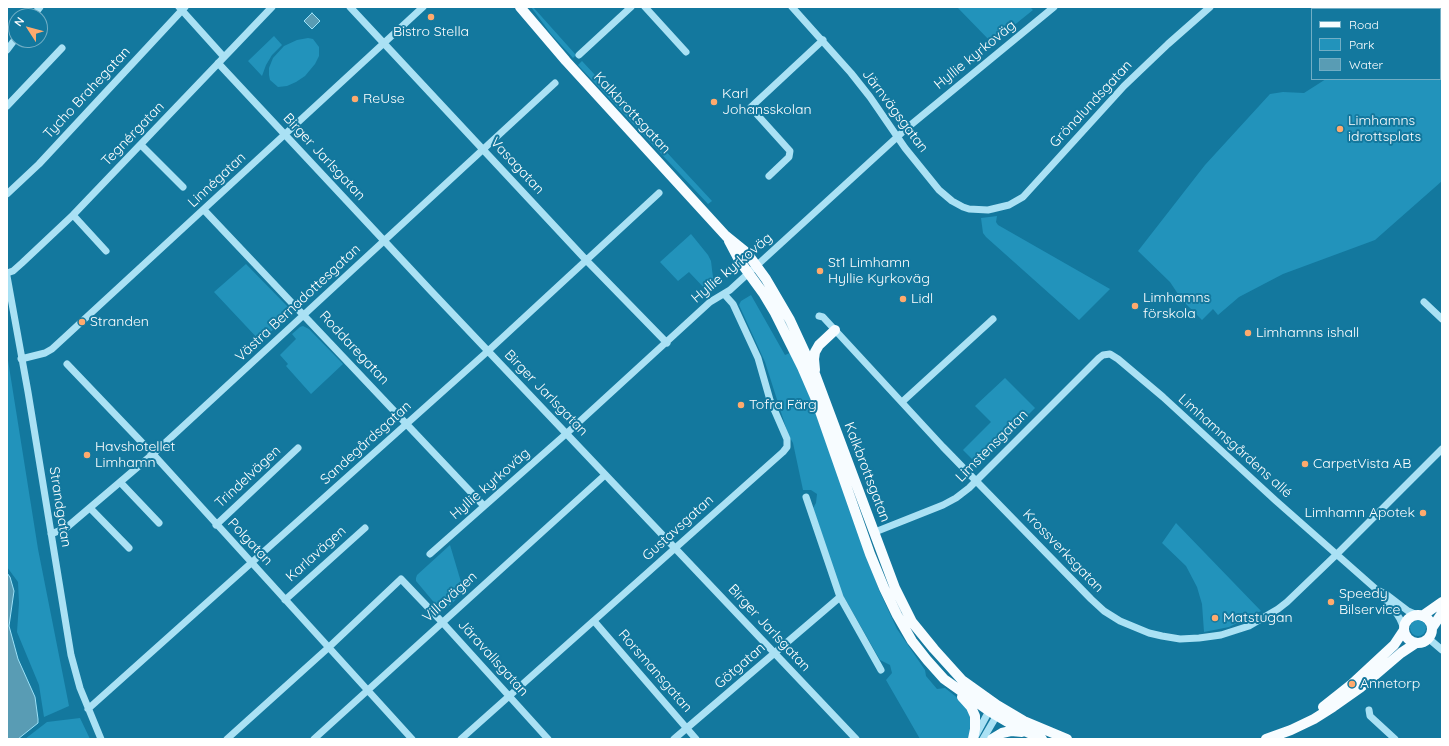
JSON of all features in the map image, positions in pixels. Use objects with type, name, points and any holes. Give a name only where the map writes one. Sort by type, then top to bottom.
[{"type":"main road","name":"Kalkbrottsgatan","points":[[520,7],[567,63],[726,236],[739,260],[753,269],[790,320],[815,374],[895,588],[912,622],[962,680],[994,710]]},
{"type":"main road","name":"Kalkbrottsgatan","points":[[753,269],[802,367],[815,397],[870,554],[897,615],[912,641],[944,679],[1037,737]]},
{"type":"main road","points":[[815,374],[815,352],[819,345],[835,330]]},
{"type":"main road","points":[[1266,739],[1312,714],[1344,691],[1394,645],[1408,620],[1420,616],[1442,602]]},
{"type":"main road","points":[[1266,739],[1291,730],[1314,719],[1360,688],[1401,653],[1416,643],[1424,642],[1431,634],[1432,628],[1442,613]]},
{"type":"main road","points":[[1420,616],[1429,621],[1432,628]]},
{"type":"main road","points":[[1404,629],[1408,640],[1416,643]]},
{"type":"main road","points":[[944,679],[971,707],[976,722],[974,739]]},
{"type":"main road","points":[[994,710],[1024,720],[1067,739]]},
{"type":"main road","points":[[992,739],[1002,733],[1011,731],[1037,737]]},
{"type":"street","name":"Tegnérgatan","points":[[7,274],[22,263],[73,215],[272,7]]},
{"type":"street","name":"Vasagatan","points":[[350,7],[587,261],[667,343]]},
{"type":"street","name":"Linnégatan","points":[[22,358],[45,353],[52,349],[423,7]]},
{"type":"street","points":[[579,55],[631,7]]},
{"type":"street","points":[[645,7],[686,52]]},
{"type":"street","name":"Järnvägsgatan","points":[[792,7],[823,40],[870,97],[898,138],[939,190],[963,207],[975,210],[988,210]]},
{"type":"street","name":"Grönalundsgatan","points":[[988,210],[1009,205],[1023,197],[1124,86],[1210,7]]},
{"type":"street","points":[[182,8],[224,57]]},
{"type":"street","name":"Tycho Brahegatan","points":[[7,194],[39,164],[182,8]]},
{"type":"street","name":"Hyllie kyrkoväg","points":[[430,554],[568,433],[710,302],[730,290],[898,138],[1051,8]]},
{"type":"street","points":[[769,176],[789,157],[790,151],[751,106],[823,40]]},
{"type":"street","points":[[7,106],[62,48]]},
{"type":"street","name":"Birger Jarlsgatan","points":[[218,63],[488,351],[568,433],[605,475],[856,739]]},
{"type":"street","name":"Västra Bernadottesgatan","points":[[52,534],[66,528],[153,454],[555,83]]},
{"type":"street","points":[[141,145],[183,187]]},
{"type":"street","name":"Sandegårdsgatan","points":[[88,709],[488,351],[659,193]]},
{"type":"street","name":"Roddaregatan","points":[[204,210],[305,315],[484,506]]},
{"type":"street","points":[[73,215],[106,252]]},
{"type":"street","name":"Strandgatan","points":[[7,274],[52,534],[71,655],[75,672],[88,709],[101,739]]},
{"type":"street","name":"Gustavsgatan","points":[[461,739],[787,447],[787,439],[770,400],[758,358],[733,304],[724,294]]},
{"type":"street","points":[[1424,302],[1442,320]]},
{"type":"street","name":"Krossverksgatan","points":[[820,316],[823,317],[1081,590],[1104,611],[1132,627],[1162,636],[1180,639],[1220,635],[1249,626],[1262,619],[1287,602],[1442,449]]},
{"type":"street","points":[[902,402],[993,319]]},
{"type":"street","name":"Limstensgatan","points":[[875,532],[943,505],[956,498],[977,481],[1099,358],[1103,355],[1110,354]]},
{"type":"street","name":"Limhamnsgårdens allé","points":[[1110,354],[1163,397],[1274,500],[1377,590],[1395,610],[1404,629]]},
{"type":"street","name":"Polgatan","points":[[67,364],[153,454],[412,739]]},
{"type":"street","name":"Trindelvägen","points":[[216,525],[298,448]]},
{"type":"street","name":"Villavägen","points":[[314,739],[605,475]]},
{"type":"street","points":[[120,482],[160,523]]},
{"type":"street","points":[[806,497],[840,597],[881,670]]},
{"type":"street","points":[[90,508],[129,548]]},
{"type":"street","name":"Karlavägen","points":[[285,600],[365,528]]},
{"type":"street","name":"Järavallsgatan","points":[[328,648],[401,579],[548,739]]},
{"type":"street","name":"Limhamnsgårdens allé","points":[[1377,590],[1387,595],[1408,611],[1420,616]]},
{"type":"street","name":"Götgatan","points":[[674,739],[840,597]]},
{"type":"street","name":"Rorsmansgatan","points":[[594,621],[696,739]]},
{"type":"street","points":[[1428,638],[1442,650]]},
{"type":"street","points":[[227,739],[328,648]]},
{"type":"street","points":[[974,739],[994,710]]},
{"type":"street","points":[[983,739],[994,710]]},
{"type":"street","points":[[1369,710],[1370,716],[1395,739]]},
{"type":"green space","points":[[531,7],[533,7],[576,55],[573,58],[551,34]]},
{"type":"green space","points":[[957,7],[1030,7],[1033,10],[992,43]]},
{"type":"green space","name":"Limhamns idrottsplats","points":[[1442,7],[1442,181],[1375,240],[1283,274],[1239,297],[1218,315],[1213,309],[1202,320],[1182,300],[1170,282],[1138,251],[1205,165],[1270,94],[1283,92],[1304,93],[1324,80],[1441,80],[1441,8],[1345,8]]},
{"type":"green space","points":[[274,36],[282,45],[272,55],[262,76],[248,61]]},
{"type":"green space","points":[[308,38],[313,39],[319,47],[319,56],[315,64],[305,76],[296,82],[287,86],[278,87],[270,80],[269,75],[269,68],[273,58],[284,46],[297,40]]},
{"type":"green space","points":[[582,61],[712,201],[708,204],[578,65]]},
{"type":"green space","points":[[997,216],[996,222],[998,225],[1110,289],[1079,320],[986,237],[983,233],[981,218]]},
{"type":"green space","points":[[691,234],[711,261],[714,286],[708,292],[689,272],[678,281],[660,262]]},
{"type":"green space","points":[[246,264],[289,308],[290,311],[289,316],[260,341],[214,292]]},
{"type":"green space","points":[[751,295],[785,355],[790,353],[803,378],[879,590],[897,629],[925,670],[926,676],[937,689],[945,688],[964,703],[971,716],[969,739],[920,739],[886,680],[892,673],[890,665],[880,660],[840,590],[813,508],[816,503],[817,494],[811,490],[803,490],[793,443],[788,434],[765,362],[739,305],[741,301]]},
{"type":"green space","points":[[303,326],[309,329],[343,364],[311,394],[286,366],[288,364],[280,355],[296,339],[292,334]]},
{"type":"green space","points":[[7,354],[38,549],[69,706],[44,717],[39,685],[17,632],[19,603],[18,582],[7,567]]},
{"type":"green space","points":[[1005,378],[1035,408],[983,460],[976,462],[963,450],[991,422],[975,406]]},
{"type":"green space","points":[[1176,523],[1261,611],[1229,627],[1204,632],[1202,604],[1197,587],[1186,566],[1162,543]]},
{"type":"green space","points":[[450,545],[464,592],[444,609],[437,606],[416,581],[416,578],[417,575]]},
{"type":"green space","points":[[1418,620],[1424,622],[1426,628],[1424,634],[1418,636],[1412,634],[1410,628],[1412,622]]},
{"type":"green space","points":[[80,718],[90,739],[25,739],[47,722]]},
{"type":"water","points":[[312,13],[320,21],[312,29],[304,21]]},
{"type":"water","points":[[7,573],[10,577],[14,591],[9,626],[18,659],[35,697],[38,719],[38,723],[18,739],[7,739]]},
{"type":"place","name":"Bistro Stella","points":[[431,17]]},
{"type":"place","name":"ReUse","points":[[355,99]]},
{"type":"place","name":"Karl Johansskolan","points":[[714,102]]},
{"type":"place","name":"Limhamns idrottsplats","points":[[1340,129]]},
{"type":"place","name":"St1 Limhamn Hyllie Kyrkoväg","points":[[820,271]]},
{"type":"place","name":"Lidl","points":[[903,299]]},
{"type":"place","name":"Limhamns förskola","points":[[1135,306]]},
{"type":"place","name":"Stranden","points":[[82,322]]},
{"type":"place","name":"Limhamns ishall","points":[[1248,333]]},
{"type":"place","name":"Tofra Färg","points":[[741,405]]},
{"type":"place","name":"Havshotellet Limhamn","points":[[87,455]]},
{"type":"place","name":"CarpetVista AB","points":[[1305,464]]},
{"type":"place","name":"Limhamn Apotek","points":[[1423,513]]},
{"type":"place","name":"Speedy Bilservice","points":[[1331,602]]},
{"type":"place","name":"Matstugan","points":[[1215,618]]},
{"type":"place","name":"Annetorp","points":[[1352,684]]}]
